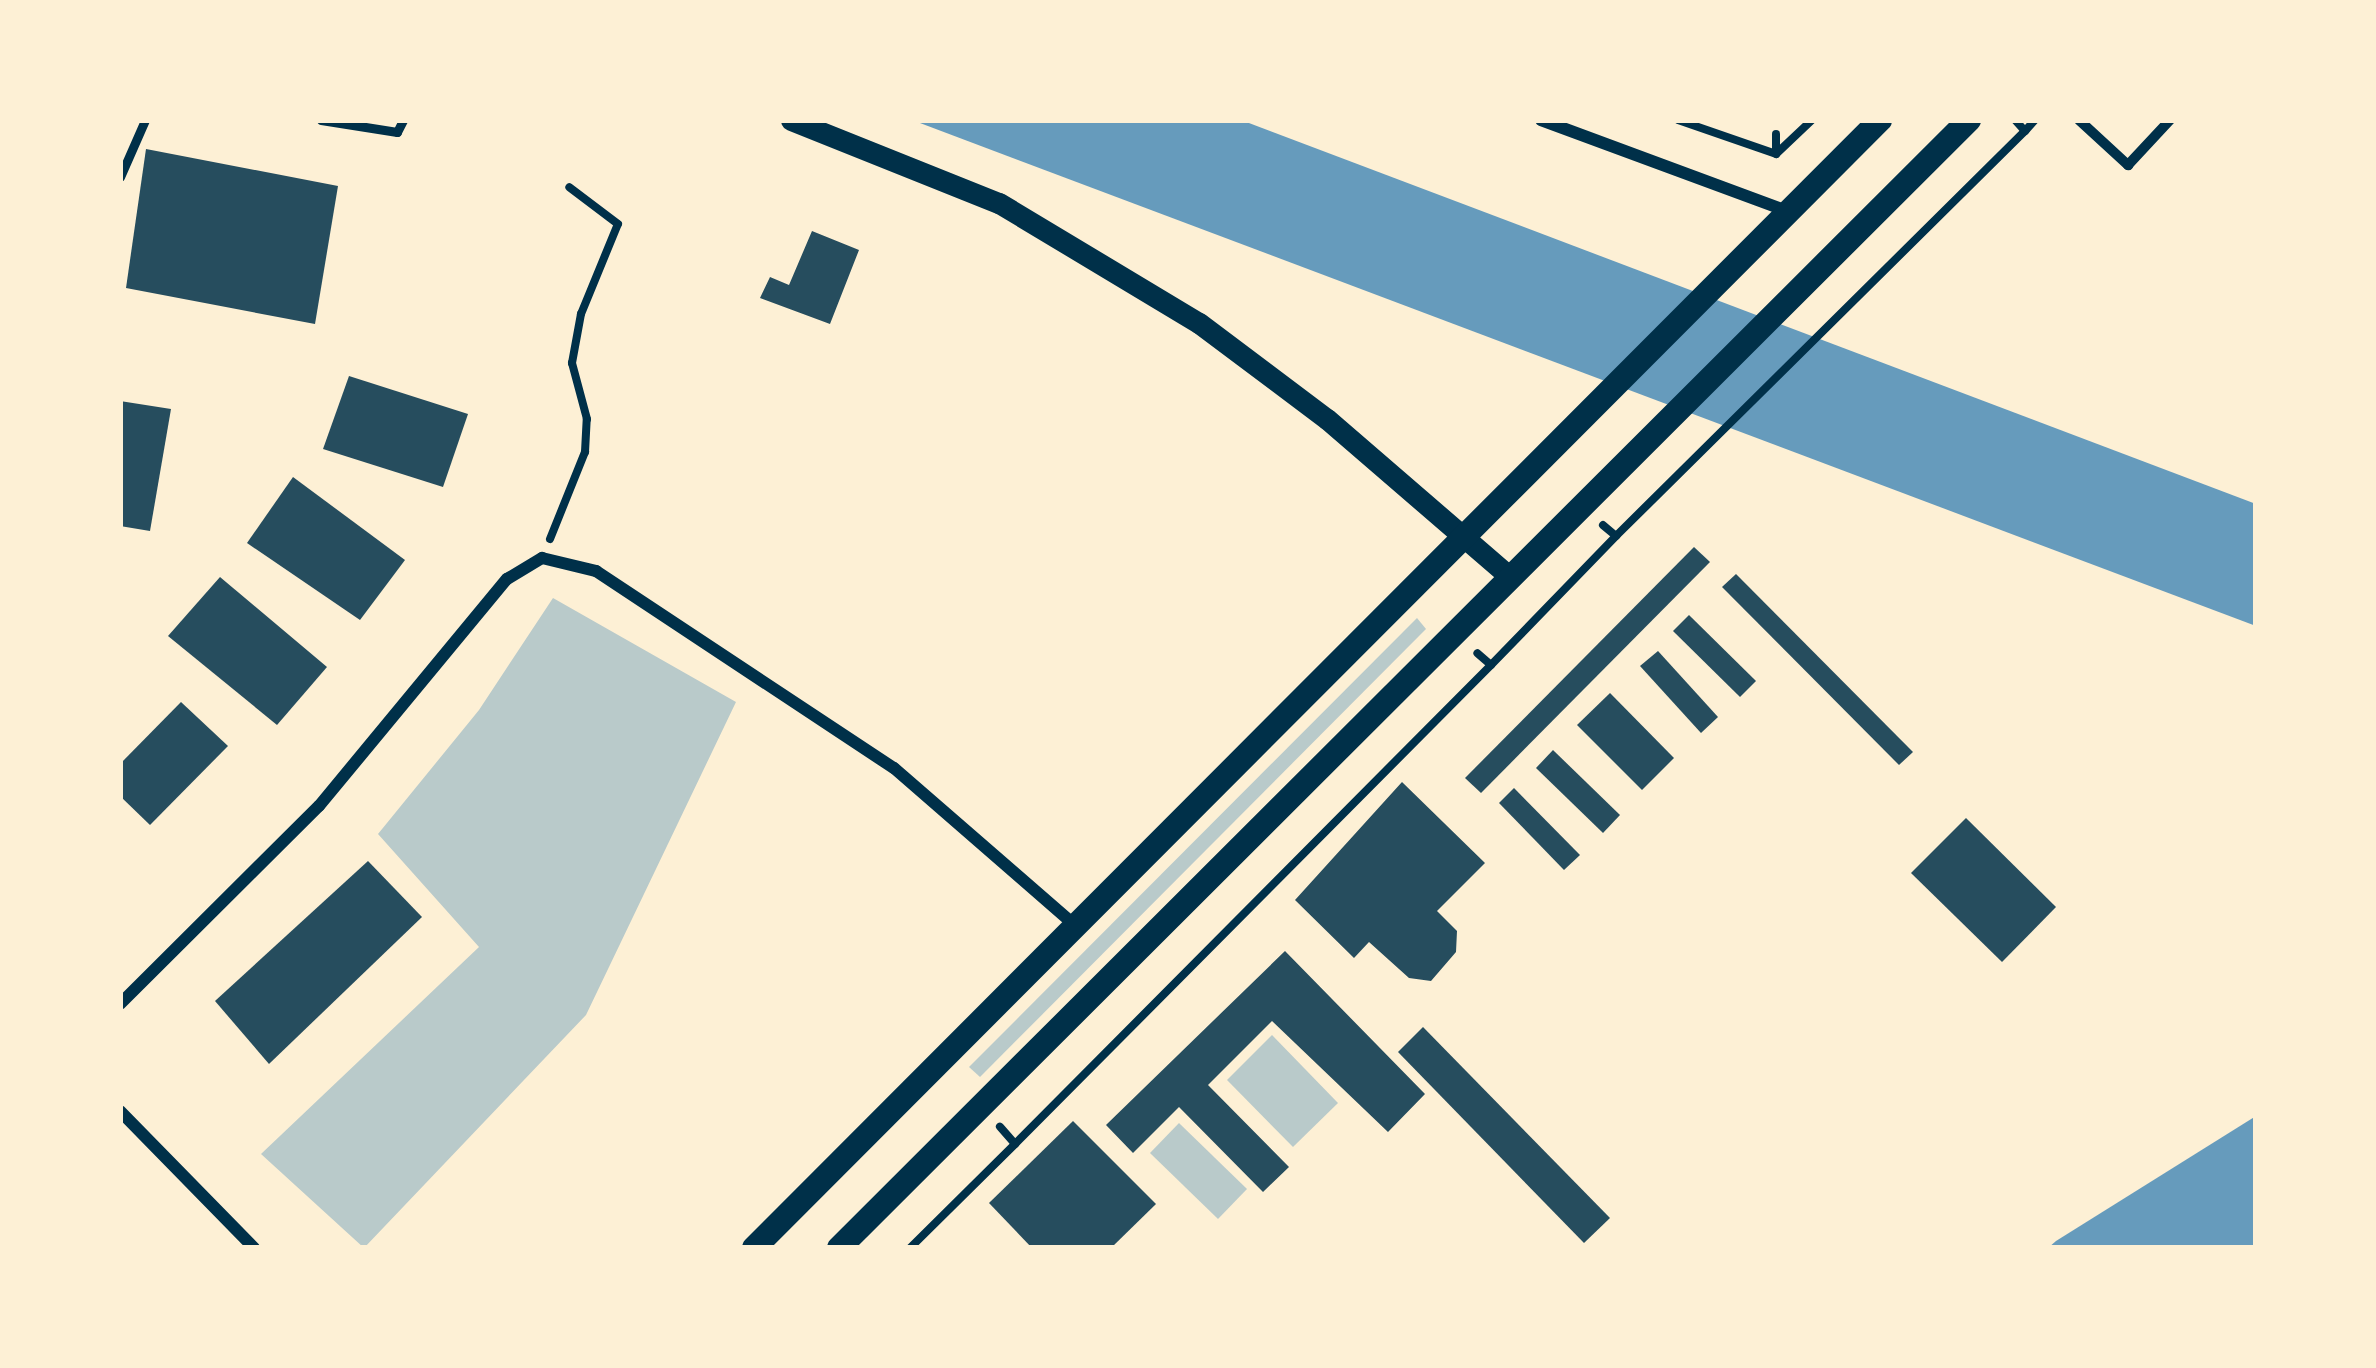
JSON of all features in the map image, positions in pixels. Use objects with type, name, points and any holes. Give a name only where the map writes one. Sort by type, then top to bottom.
[{"type":"main road","points":[[754,1248],[1880,120]]},
{"type":"main road","points":[[839,1248],[1969,120]]},
{"type":"street","points":[[791,120],[999,203],[1161,300],[1327,419],[1510,577]]},
{"type":"street","points":[[1544,120],[1790,212]]},
{"type":"street","points":[[2079,120],[2128,165],[2170,120]]},
{"type":"street","points":[[120,1004],[310,816],[507,579],[542,558],[596,571],[894,768],[1077,927]]},
{"type":"street","points":[[120,1111],[254,1248]]},
{"type":"lane","points":[[120,177],[145,120]]},
{"type":"lane","points":[[321,120],[397,132],[403,120]]},
{"type":"path","points":[[1678,120],[1776,154]]},
{"type":"path","points":[[1776,154],[1812,120]]},
{"type":"path","points":[[2014,120],[2025,131]]},
{"type":"path","points":[[910,1248],[2035,120]]},
{"type":"path","points":[[1776,134],[1776,154]]},
{"type":"path","points":[[542,558],[586,452],[587,419],[572,363],[581,314],[618,224],[569,187]]},
{"type":"path","points":[[1603,525],[1616,536]]},
{"type":"path","points":[[1477,652],[1491,665]]},
{"type":"path","points":[[982,1110],[1015,1144]]},
{"type":"shaded area","points":[[553,598],[736,702],[586,1015],[364,1248],[261,1154],[479,947],[378,834],[479,710]]},
{"type":"shaded area","points":[[1417,618],[1426,629],[980,1077],[969,1067]]},
{"type":"shaded area","points":[[1272,1035],[1338,1103],[1293,1147],[1227,1080]]},
{"type":"shaded area","points":[[1179,1123],[1247,1189],[1218,1219],[1150,1153]]},
{"type":"water","points":[[912,120],[1241,120],[2256,504],[2256,626]]},
{"type":"water","points":[[2256,1116],[2256,1248],[2048,1248],[2056,1241]]},
{"type":"building","points":[[146,149],[338,186],[315,324],[126,288]]},
{"type":"building","points":[[812,231],[859,250],[830,324],[760,298],[770,277],[789,285]]},
{"type":"building","points":[[349,376],[468,414],[443,487],[323,449]]},
{"type":"building","points":[[120,401],[171,409],[150,531],[120,526]]},
{"type":"building","points":[[293,477],[405,560],[360,620],[247,543]]},
{"type":"building","points":[[1694,547],[1710,562],[1481,793],[1465,778]]},
{"type":"building","points":[[1736,574],[1913,752],[1899,765],[1722,587]]},
{"type":"building","points":[[220,577],[327,667],[277,725],[168,636]]},
{"type":"building","points":[[1689,615],[1756,681],[1740,697],[1673,631]]},
{"type":"building","points":[[1658,651],[1718,717],[1701,733],[1640,666]]},
{"type":"building","points":[[1610,693],[1674,758],[1642,790],[1577,725]]},
{"type":"building","points":[[181,702],[228,746],[150,825],[120,796],[120,764]]},
{"type":"building","points":[[1553,750],[1620,815],[1603,833],[1536,768]]},
{"type":"building","points":[[1402,782],[1485,863],[1437,911],[1457,931],[1456,952],[1431,981],[1409,978],[1369,942],[1354,958],[1295,900]]},
{"type":"building","points":[[1514,788],[1580,855],[1564,870],[1499,803]]},
{"type":"building","points":[[1966,818],[2056,907],[2002,962],[1911,873]]},
{"type":"building","points":[[368,861],[422,917],[269,1064],[215,1001]]},
{"type":"building","points":[[1285,951],[1425,1094],[1388,1132],[1272,1021],[1208,1085],[1289,1167],[1263,1192],[1179,1107],[1133,1153],[1106,1125]]},
{"type":"building","points":[[1423,1027],[1610,1218],[1584,1243],[1398,1052]]},
{"type":"building","points":[[1073,1121],[1156,1204],[1111,1248],[1032,1248],[989,1203]]}]
